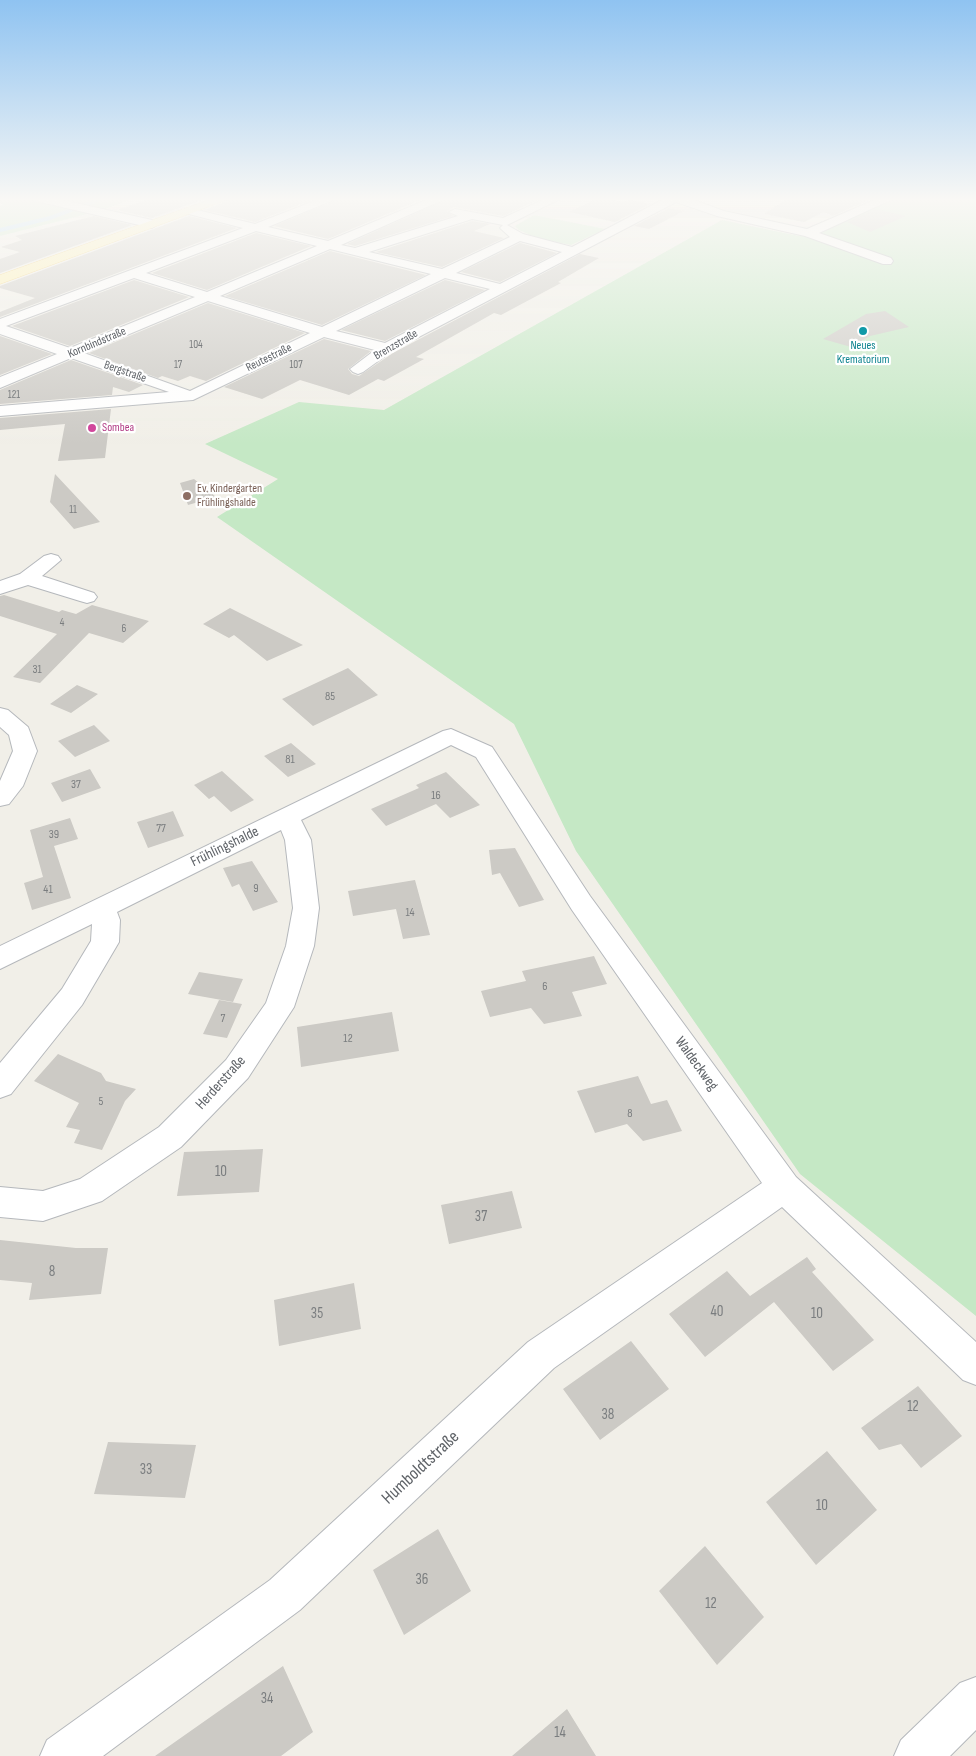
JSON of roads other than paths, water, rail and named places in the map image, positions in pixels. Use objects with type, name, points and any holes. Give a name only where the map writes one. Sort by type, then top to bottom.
[{"type":"street","points":[[0,324],[115,280]]},
{"type":"street","points":[[156,280],[322,332],[387,348]]},
{"type":"street","name":"Kornbindstraße","points":[[0,383],[248,280]]},
{"type":"street","name":"Reutestraße","points":[[0,411],[193,395],[431,280]]},
{"type":"street","points":[[469,280],[502,288]]},
{"type":"street","name":"Brenzstraße","points":[[358,369],[387,348],[517,280]]},
{"type":"street","name":"Bergstraße","points":[[0,329],[193,395]]},
{"type":"street","points":[[0,588],[27,578],[51,560]]},
{"type":"street","points":[[27,578],[87,597]]},
{"type":"street","points":[[0,714],[20,732],[25,750],[14,780],[0,798]]},
{"type":"street","name":"Frühlingshalde","points":[[0,958],[451,736]]},
{"type":"street","name":"Waldeckweg","points":[[451,736],[484,752],[581,903],[784,1187],[976,1367]]},
{"type":"street","name":"Herderstraße","points":[[0,1202],[43,1206],[90,1192],[170,1137],[237,1069],[279,1007],[300,946],[306,908],[298,840],[287,817]]},
{"type":"street","points":[[0,1085],[72,997],[105,942],[106,920],[102,908]]},
{"type":"street","name":"Humboldtstraße","points":[[63,1756],[75,1750],[285,1595],[542,1355],[784,1187]]},
{"type":"street","points":[[917,1756],[976,1699]]},
{"type":"place","name":"Neues Krematorium","points":[[863,331]]},
{"type":"place","name":"Sombea","points":[[92,428]]},
{"type":"place","name":"Ev. Kindergarten Frühlingshalde","points":[[187,496]]}]
